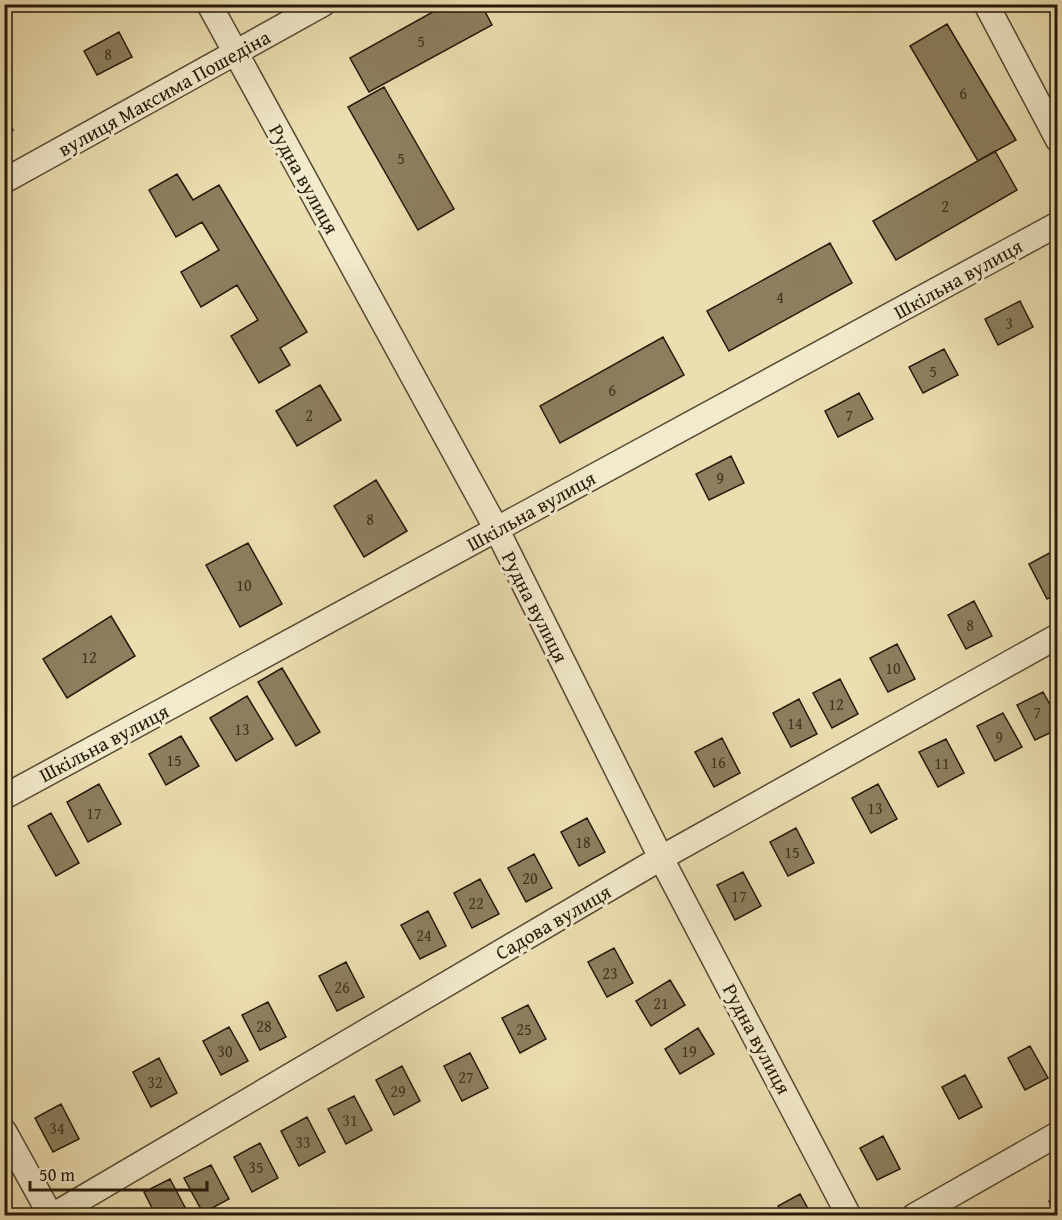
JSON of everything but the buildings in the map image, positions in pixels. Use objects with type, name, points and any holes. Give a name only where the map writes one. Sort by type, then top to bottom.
[{"type":"street","name":"Рудна вулиця","points":[[209,4],[497,530],[661,858],[849,1215]]},
{"type":"street","name":"вулиця Максима Пошедіна","points":[[4,181],[323,4]]},
{"type":"street","points":[[986,4],[1058,140]]},
{"type":"street","name":"Шкільна вулиця","points":[[4,797],[1058,224]]},
{"type":"street","name":"Садова вулиця","points":[[52,1215],[661,858],[1058,636]]},
{"type":"street","points":[[4,1131],[52,1215]]},
{"type":"street","points":[[914,1215],[1058,1134]]}]
